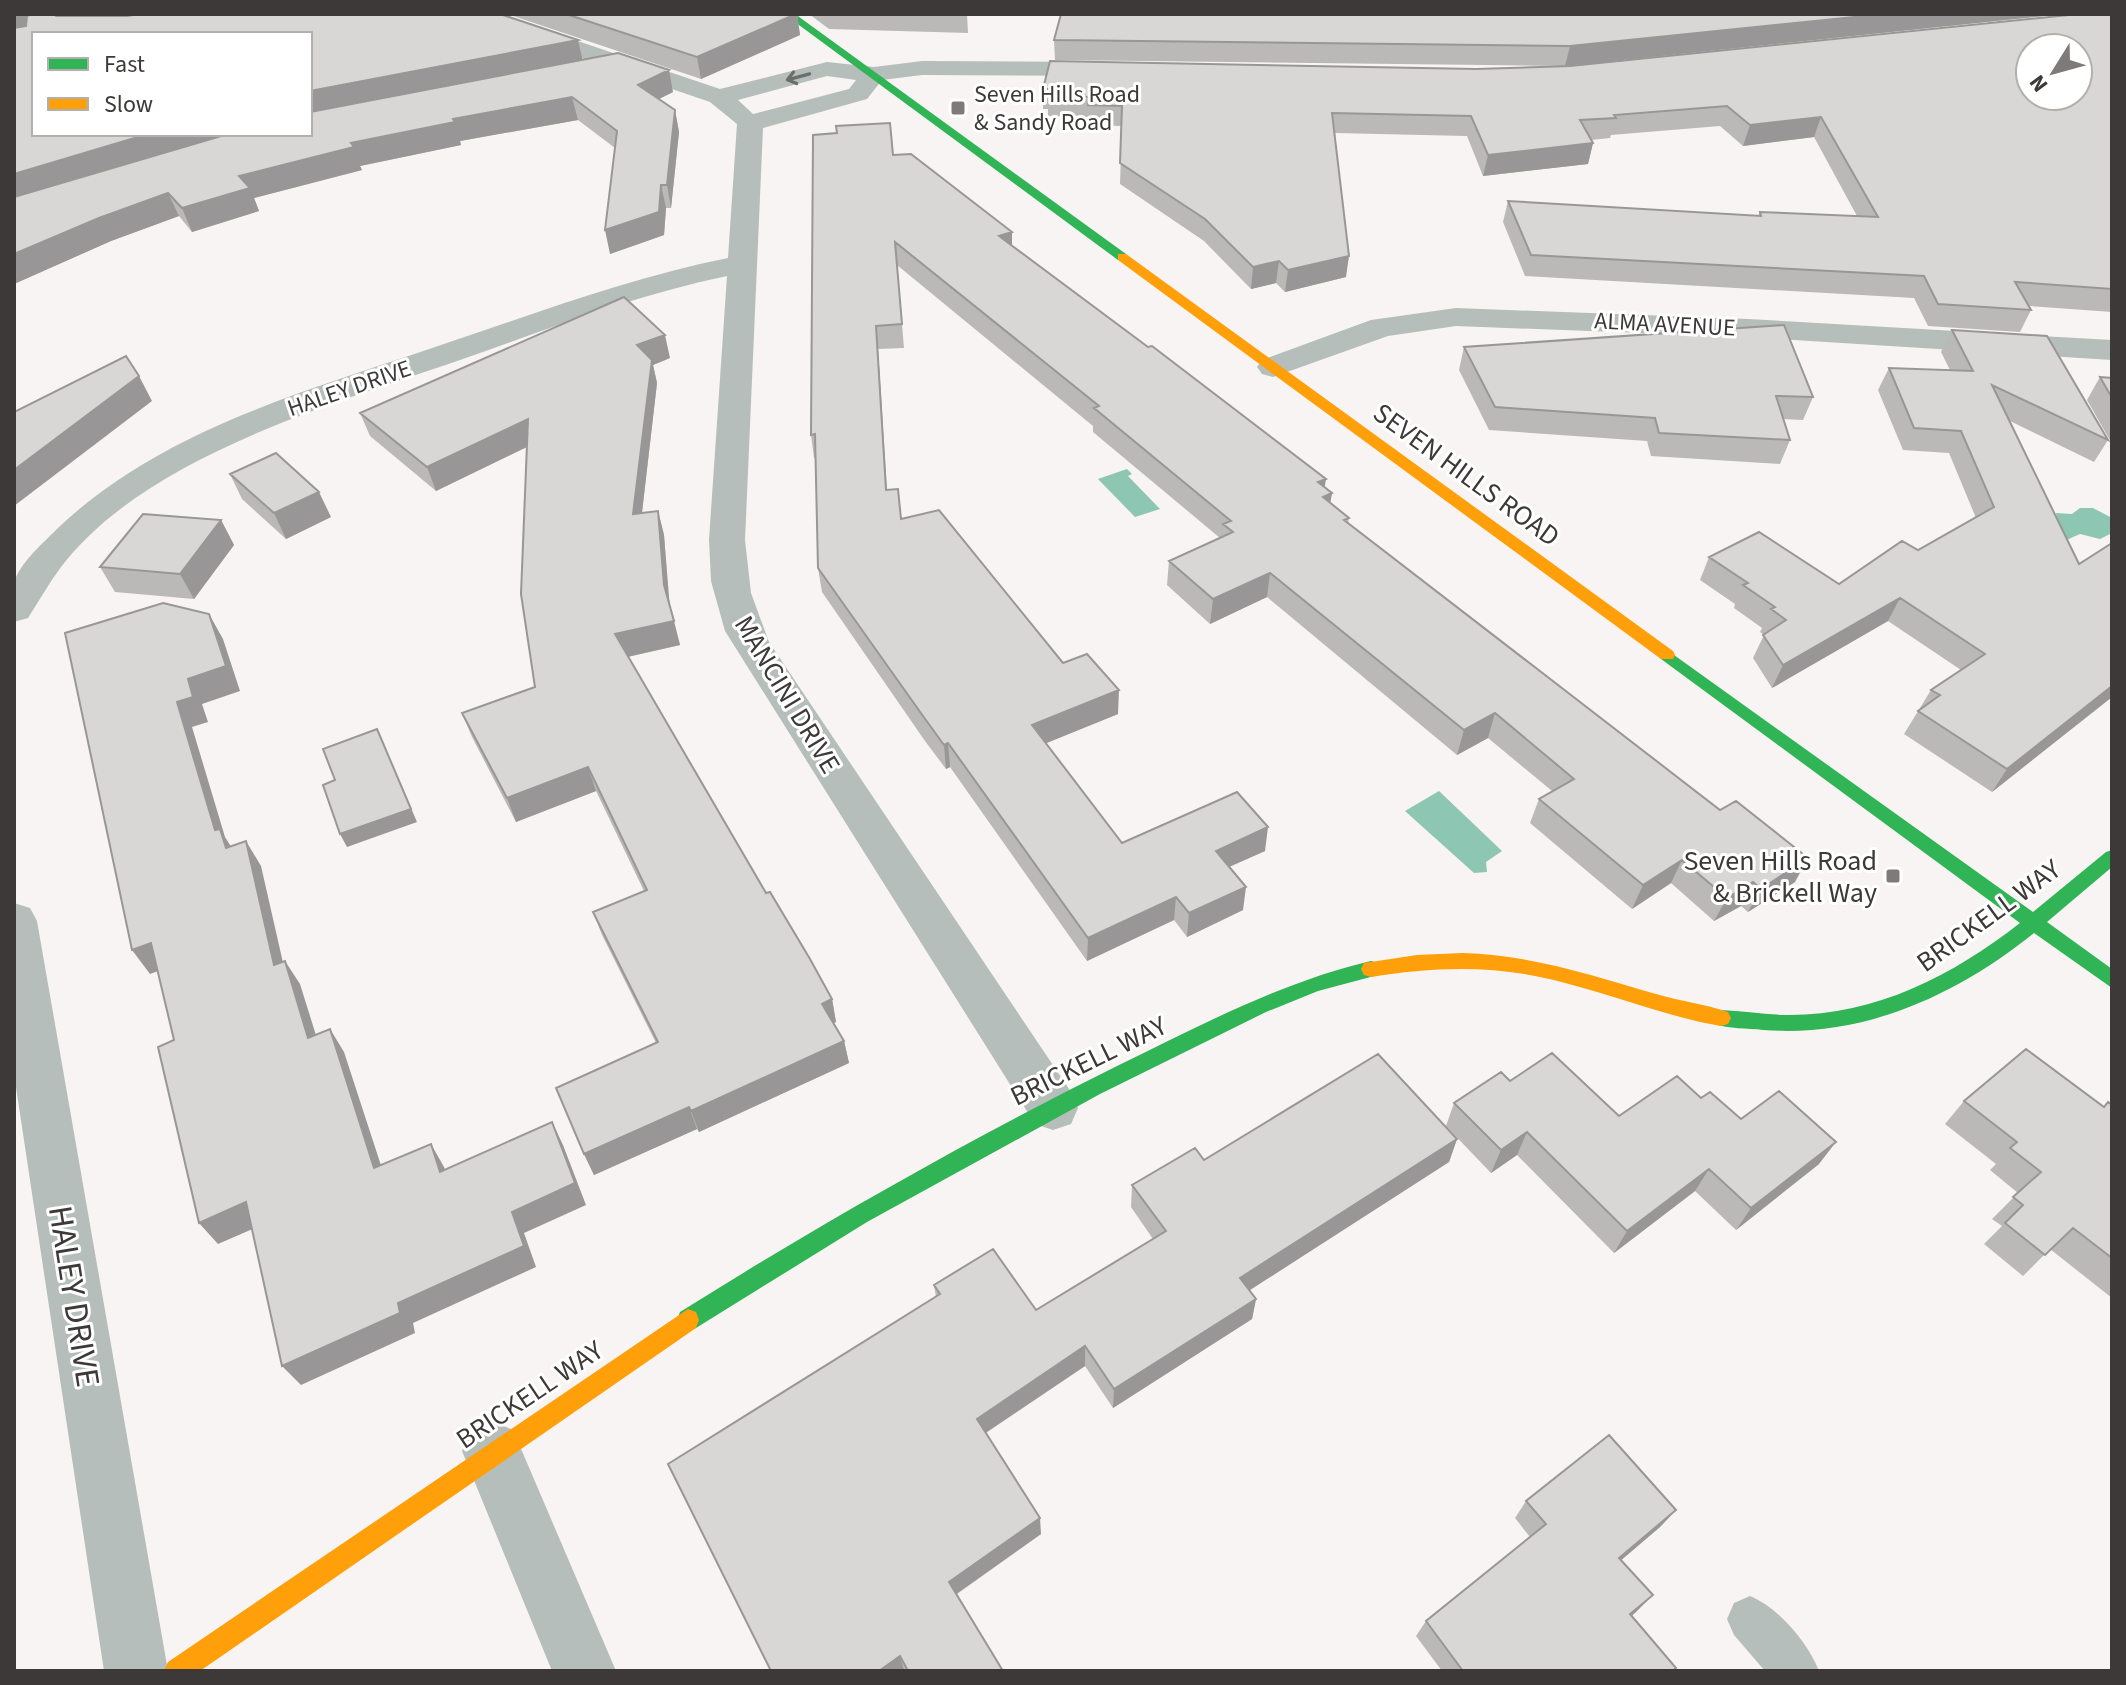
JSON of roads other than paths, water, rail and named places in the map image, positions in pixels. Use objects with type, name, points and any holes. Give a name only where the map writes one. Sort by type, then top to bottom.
[{"type":"street","points":[[475,14],[719,97],[750,123],[858,94],[874,74]]},
{"type":"street","name":"SEVEN HILLS ROAD","points":[[789,14],[2112,980]]},
{"type":"street","points":[[568,75],[623,65]]},
{"type":"street","points":[[719,97],[827,69],[874,74],[922,68],[1135,70]]},
{"type":"street","name":"MANCINI DRIVE","points":[[750,123],[727,540],[727,577],[740,621],[750,644],[1053,1108]]},
{"type":"street","name":"HALEY DRIVE","points":[[14,609],[60,546],[116,498],[184,453],[250,423],[616,294],[690,273],[740,264]]},
{"type":"street","name":"ALMA AVENUE","points":[[1273,367],[1382,327],[1456,317],[1732,328],[2112,350]]},
{"type":"street","name":"BRICKELL WAY","points":[[177,1671],[492,1451],[860,1213],[957,1157],[1275,999],[1317,982],[1354,972],[1435,960],[1511,964],[1563,973],[1682,1010],[1784,1023],[1829,1022],[1876,1014],[1942,987],[2033,922],[2112,857]]},
{"type":"street","name":"HALEY DRIVE","points":[[14,921],[136,1671]]},
{"type":"street","points":[[492,1451],[584,1671]]},
{"type":"lane","points":[[1750,1619],[1796,1671]]},
{"type":"place","name":"Seven Hills Road & Sandy Road","points":[[958,108]]},
{"type":"place","name":"Seven Hills Road & Brickell Way","points":[[1893,876]]}]
